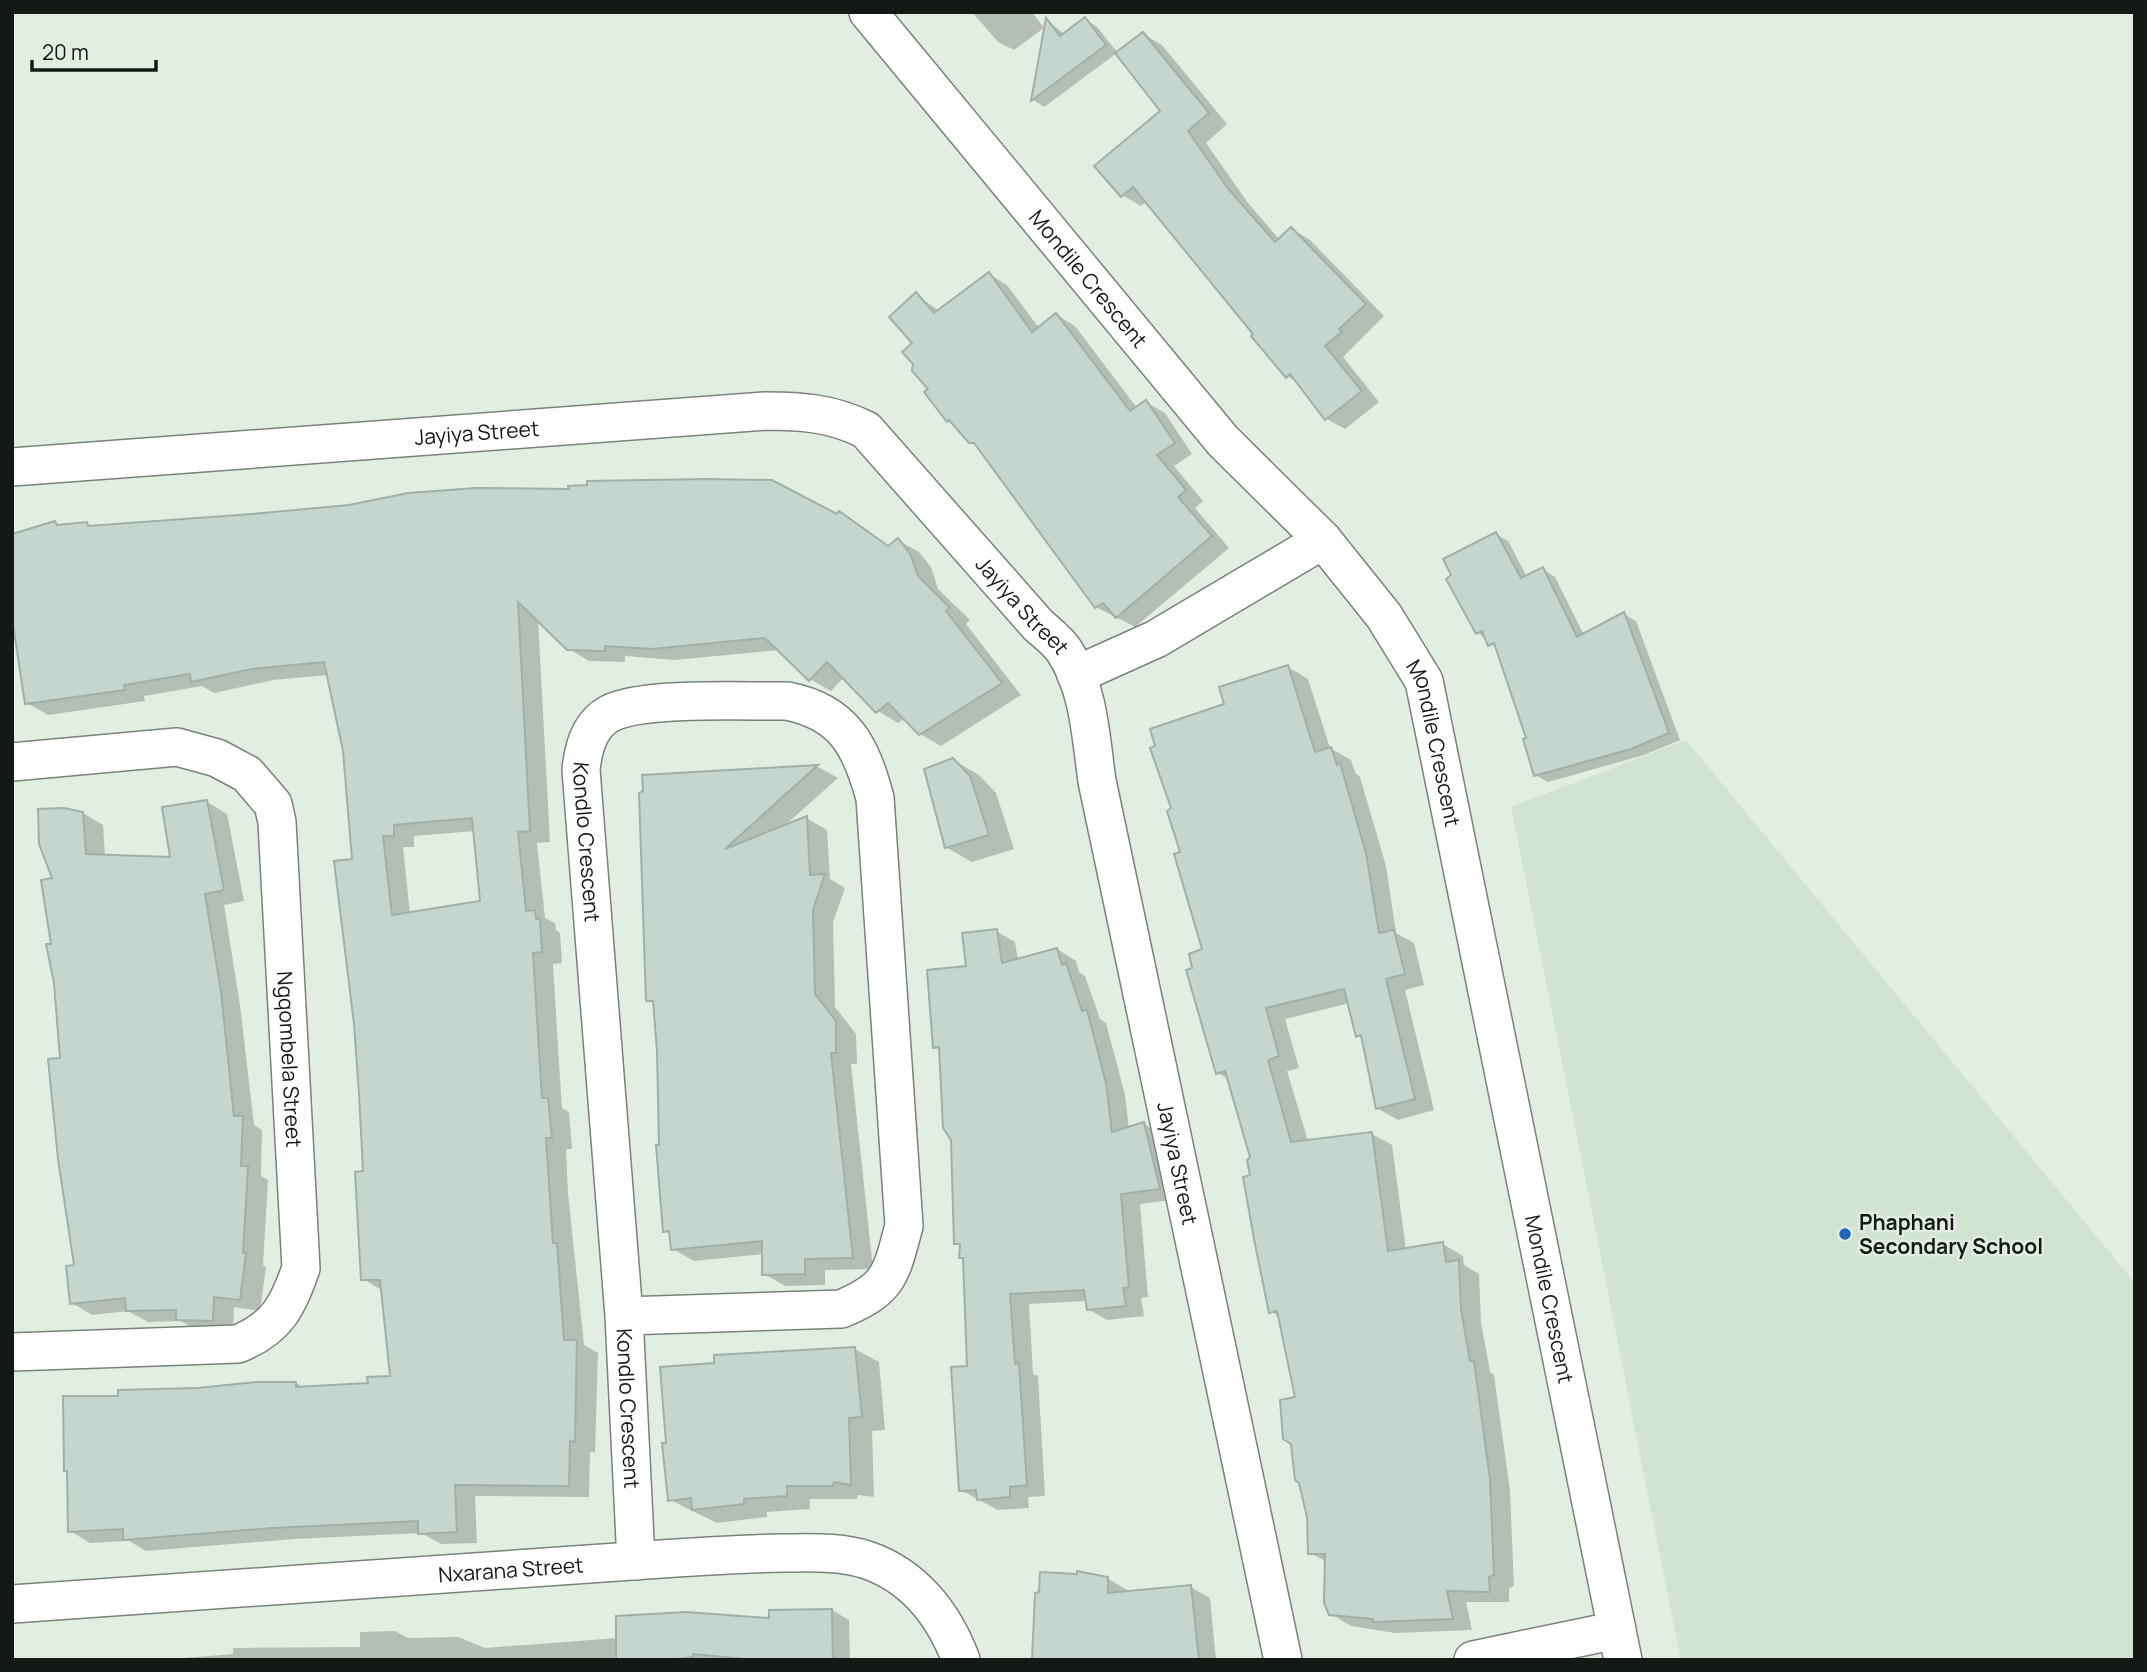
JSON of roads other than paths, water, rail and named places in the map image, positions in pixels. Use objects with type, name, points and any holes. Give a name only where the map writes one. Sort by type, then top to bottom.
[{"type":"street","name":"Mondile Crescent","points":[[868,12],[1223,441],[1323,540],[1384,616],[1424,681],[1620,1645]]},
{"type":"street","name":"Jayiya Street","points":[[12,467],[765,411],[809,411],[841,418],[866,430],[1038,625],[1065,651],[1076,675],[1087,715],[1097,781],[1283,1660]]},
{"type":"street","points":[[1076,675],[1156,639],[1323,540]]},
{"type":"street","name":"Kondlo Crescent","points":[[624,1316],[841,1309],[866,1299],[884,1284],[894,1264],[904,1226],[875,798],[866,763],[841,725],[804,704],[787,701],[634,705],[607,715],[590,734],[581,770],[624,1316],[636,1561]]},
{"type":"street","name":"Ngqombela Street","points":[[12,762],[177,747],[232,765],[263,789],[273,804],[277,822],[301,1268],[291,1296],[279,1317],[260,1335],[239,1344],[12,1352]]},
{"type":"street","name":"Nxarana Street","points":[[12,1604],[636,1561],[836,1553],[866,1560],[894,1573],[932,1604],[951,1632],[961,1660]]},
{"type":"street","points":[[1473,1660],[1620,1645]]},
{"type":"place","name":"Phaphani Secondary School","points":[[1845,1234]]}]
